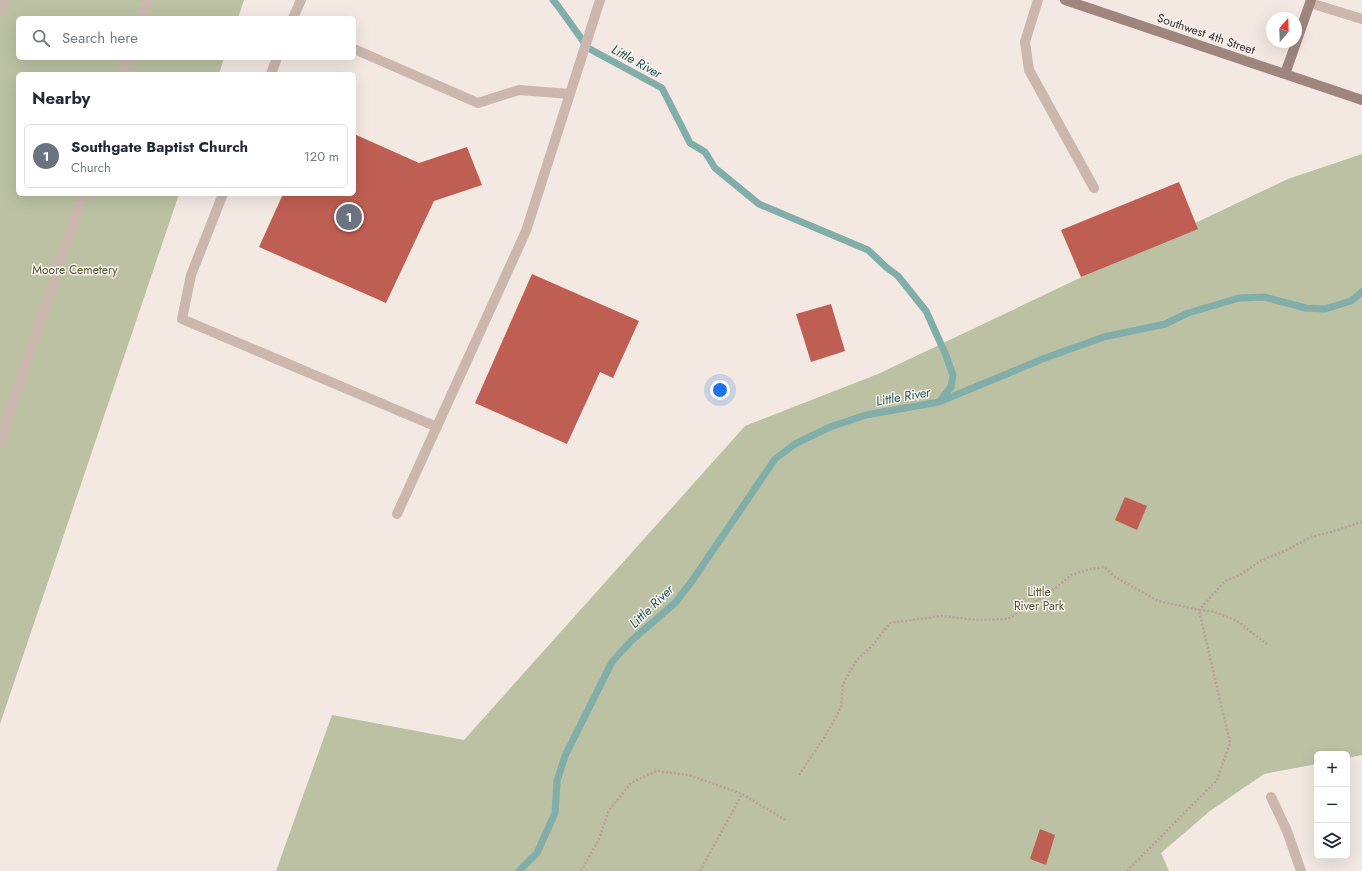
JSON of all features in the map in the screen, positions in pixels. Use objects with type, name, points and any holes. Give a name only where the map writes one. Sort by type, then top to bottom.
[{"type":"main road","name":"Southwest 4th Street","points":[[1065,0],[1362,100]]},
{"type":"main road","points":[[1285,74],[1310,1]]},
{"type":"street","points":[[0,10],[3,0]]},
{"type":"street","points":[[143,16],[148,0]]},
{"type":"street","points":[[294,16],[301,0]]},
{"type":"street","points":[[397,514],[526,231],[600,0]]},
{"type":"street","points":[[1038,0],[1026,42],[1029,70],[1094,188]]},
{"type":"street","points":[[1310,1],[1362,19]]},
{"type":"street","points":[[356,50],[478,103],[519,90],[570,94]]},
{"type":"street","points":[[124,72],[128,60]]},
{"type":"street","points":[[272,72],[276,60]]},
{"type":"street","points":[[0,441],[82,196]]},
{"type":"street","points":[[222,196],[191,275],[182,319],[437,427]]},
{"type":"street","points":[[1271,797],[1287,831],[1301,871]]},
{"type":"path","points":[[1199,610],[1225,581],[1240,575],[1260,561],[1287,550],[1311,537],[1362,522]]},
{"type":"path","points":[[799,775],[824,738],[841,708],[843,684],[857,660],[872,646],[890,623],[941,616],[978,620],[1008,619],[1052,591],[1071,575],[1090,569],[1104,567],[1115,576],[1158,601],[1199,610],[1216,612],[1237,621],[1266,644]]},
{"type":"path","points":[[1127,871],[1217,780],[1230,743],[1199,610]]},
{"type":"path","points":[[581,871],[599,839],[609,810],[631,783],[656,771],[689,775],[742,794],[787,821]]},
{"type":"path","points":[[700,871],[742,794]]},
{"type":"green space","name":"Moore Cemetery","points":[[0,0],[244,0],[239,16],[16,16],[16,60],[223,60],[220,72],[16,72],[16,196],[178,196],[0,724]]},
{"type":"green space","name":"Little River Park","points":[[1362,154],[1362,755],[1350,757],[1350,751],[1314,751],[1314,765],[1264,774],[1210,811],[1161,853],[1169,871],[276,871],[332,715],[464,740],[745,426],[878,374],[1288,179]]},
{"type":"building","points":[[356,135],[419,163],[467,147],[482,185],[434,201],[386,303],[259,247],[282,196],[356,196]]},
{"type":"building","points":[[1179,182],[1198,229],[1081,277],[1061,230]]},
{"type":"building","points":[[532,274],[639,321],[613,378],[600,372],[567,444],[475,403]]},
{"type":"building","points":[[831,304],[845,351],[811,362],[796,314]]},
{"type":"building","points":[[1125,497],[1147,506],[1137,530],[1115,520]]},
{"type":"building","points":[[1040,829],[1055,835],[1046,865],[1030,859]]},
{"type":"waterway","name":"Little River","points":[[553,0],[588,48],[662,88],[690,143],[705,152],[715,168],[759,204],[868,250],[898,276],[926,311],[953,375],[951,387],[940,401]]},
{"type":"waterway","name":"Little River","points":[[519,871],[537,853],[555,813],[557,781],[565,756],[612,662],[631,641],[675,603],[692,581],[775,459],[795,444],[830,427],[866,415],[939,402],[1045,358],[1104,337],[1165,324],[1188,313],[1239,298],[1264,297],[1306,308],[1325,309],[1351,301],[1362,292]]},
{"type":"place","name":"Southgate Baptist Church","points":[[349,217]]}]
